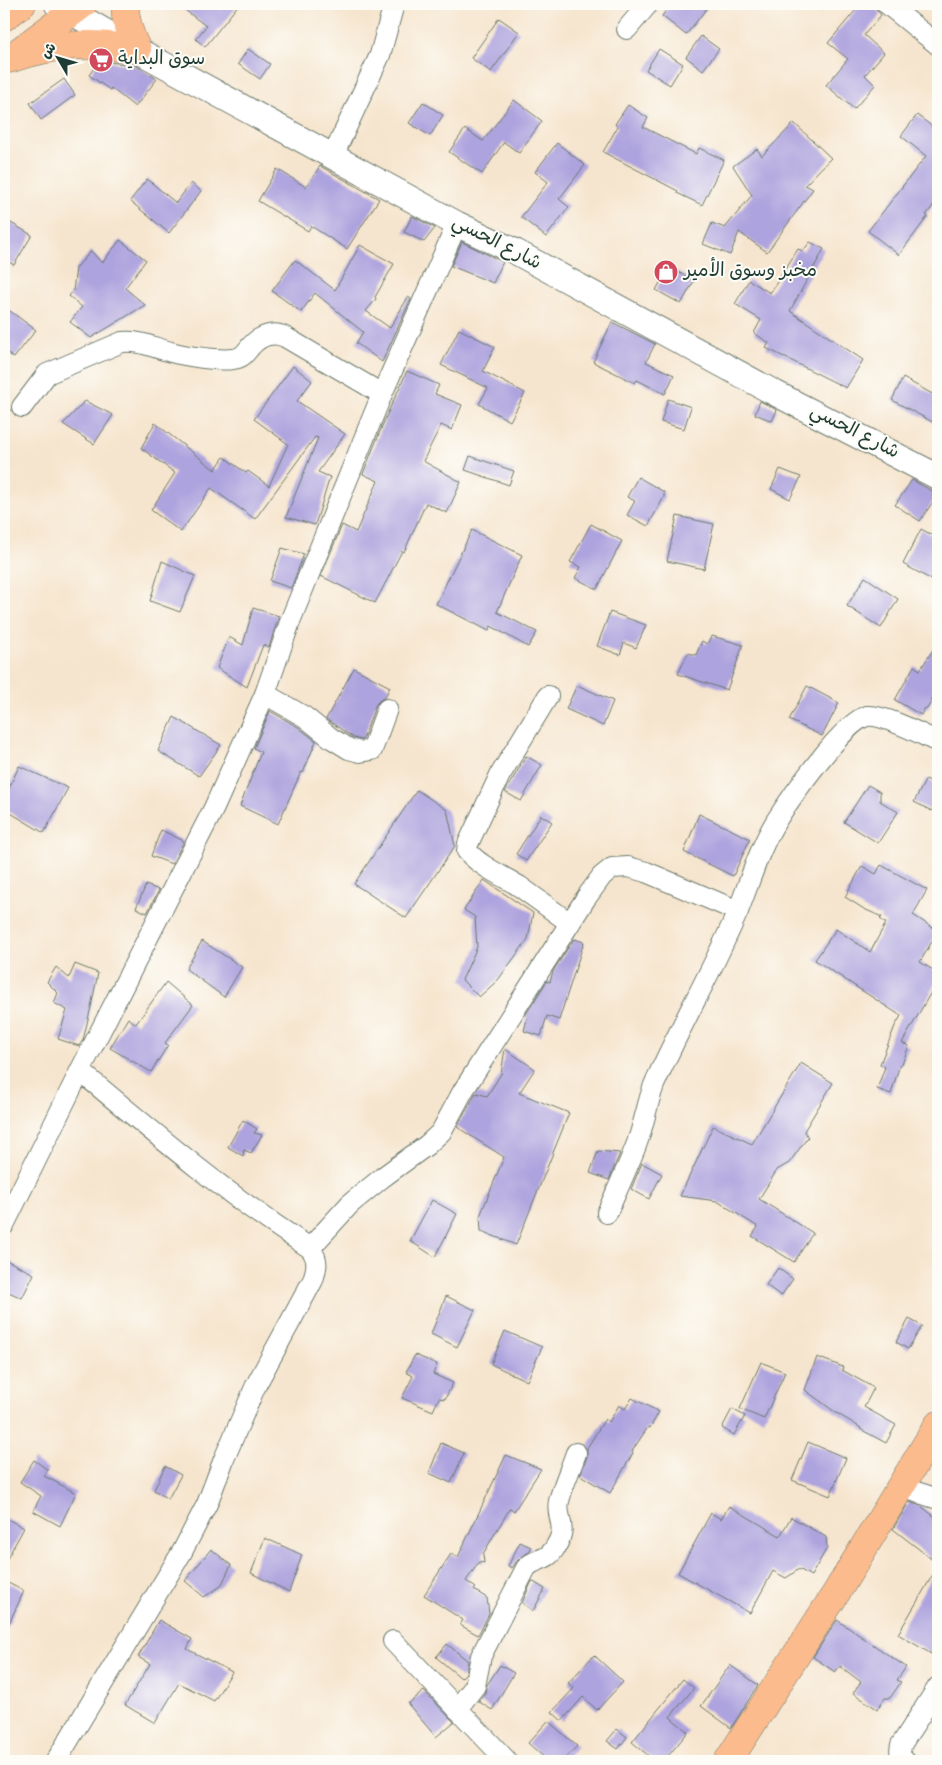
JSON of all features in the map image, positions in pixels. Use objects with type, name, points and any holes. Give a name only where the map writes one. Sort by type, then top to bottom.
[{"type":"main road","points":[[4,17],[22,4]]},
{"type":"main road","points":[[125,4],[125,17],[129,34],[137,50]]},
{"type":"main road","points":[[6,61],[71,6]]},
{"type":"main road","points":[[6,61],[36,50],[72,44],[94,44],[137,50]]},
{"type":"main road","points":[[728,1761],[838,1590],[938,1425]]},
{"type":"street","points":[[333,156],[380,55],[394,4]]},
{"type":"street","points":[[627,29],[648,4]]},
{"type":"street","points":[[887,4],[938,45]]},
{"type":"street","name":"شارع الحسي","points":[[71,6],[137,50],[457,224],[516,252],[772,391],[938,476]]},
{"type":"street","points":[[4,1225],[214,808],[265,694],[291,619],[382,394],[457,224]]},
{"type":"street","points":[[22,408],[47,374],[122,342],[142,343],[173,353],[234,359],[245,355],[251,345],[269,334],[278,333],[382,394]]},
{"type":"street","points":[[265,694],[305,717],[331,738],[349,749],[360,752],[372,750],[388,709]]},
{"type":"street","points":[[548,696],[500,775],[468,844],[467,851],[473,858],[570,922]]},
{"type":"street","points":[[607,1213],[637,1143],[654,1087],[738,911],[754,864],[776,821],[817,764],[860,719],[869,716],[898,724],[938,742]]},
{"type":"street","points":[[310,1248],[350,1204],[427,1145],[441,1132],[463,1091],[570,922],[602,876],[612,868],[628,867],[646,872],[738,911]]},
{"type":"street","points":[[56,1761],[182,1552],[207,1504],[256,1385],[313,1280],[318,1266],[316,1256],[310,1248],[239,1201],[80,1071]]},
{"type":"street","points":[[457,1709],[476,1686],[481,1656],[526,1568],[529,1564],[544,1560],[557,1546],[563,1524],[559,1502],[576,1453]]},
{"type":"street","points":[[901,1487],[938,1499]]},
{"type":"street","points":[[393,1641],[508,1761]]},
{"type":"street","points":[[906,1761],[901,1758],[899,1751],[901,1746],[938,1687]]},
{"type":"building","points":[[177,4],[239,4],[205,47],[196,39],[206,26]]},
{"type":"building","points":[[671,4],[710,4],[686,35],[662,16]]},
{"type":"building","points":[[861,4],[875,4],[876,9],[881,15],[864,35],[884,53],[865,75],[875,85],[854,109],[826,85],[848,59],[828,43]]},
{"type":"building","points":[[499,18],[519,32],[491,72],[471,58]]},
{"type":"building","points":[[701,36],[719,49],[703,70],[686,57]]},
{"type":"building","points":[[248,49],[270,64],[260,79],[238,64]]},
{"type":"building","points":[[659,49],[683,64],[670,85],[646,70]]},
{"type":"building","points":[[99,61],[135,65],[157,79],[135,107],[111,88],[110,90],[89,75]]},
{"type":"building","points":[[64,79],[75,95],[41,120],[30,103]]},
{"type":"building","points":[[514,100],[542,121],[519,153],[504,142],[482,174],[449,152],[465,129],[483,141]]},
{"type":"building","points":[[423,102],[443,115],[430,136],[409,123]]},
{"type":"building","points":[[628,105],[648,118],[643,127],[696,154],[699,148],[724,160],[702,205],[603,152],[618,126],[615,124]]},
{"type":"building","points":[[917,115],[938,131],[938,199],[926,215],[928,216],[899,255],[868,231],[926,156],[901,136]]},
{"type":"building","points":[[794,123],[831,158],[805,185],[813,189],[767,252],[739,232],[730,255],[703,244],[712,223],[725,228],[752,195],[733,166],[757,149],[762,156]]},
{"type":"building","points":[[557,143],[585,165],[559,199],[569,207],[546,237],[521,217],[548,182],[535,172]]},
{"type":"building","points":[[320,166],[379,199],[347,249],[311,226],[308,231],[258,201],[277,169],[306,187]]},
{"type":"building","points":[[147,179],[176,203],[191,183],[201,191],[169,233],[130,201]]},
{"type":"building","points":[[412,216],[435,228],[424,242],[404,232]]},
{"type":"building","points":[[4,219],[32,235],[14,265],[4,259]]},
{"type":"building","points":[[120,240],[146,260],[125,288],[145,305],[91,338],[70,322],[82,307],[69,296],[73,291],[76,268],[91,251],[102,263]]},
{"type":"building","points":[[462,242],[503,262],[493,283],[451,266]]},
{"type":"building","points":[[810,242],[824,249],[790,311],[863,360],[846,388],[766,348],[769,343],[754,333],[761,320],[735,304],[749,280],[770,293],[798,249],[803,251]]},
{"type":"building","points":[[360,245],[394,264],[375,297],[376,299],[366,311],[390,328],[408,297],[411,299],[382,362],[356,343],[363,332],[315,293],[301,312],[272,291],[295,260],[335,290]]},
{"type":"building","points":[[669,267],[694,281],[681,304],[656,290]]},
{"type":"building","points":[[10,311],[36,330],[14,358],[4,350],[4,319]]},
{"type":"building","points":[[612,322],[655,344],[646,362],[674,375],[665,394],[637,380],[635,383],[593,362]]},
{"type":"building","points":[[459,329],[495,347],[483,371],[525,393],[510,421],[479,404],[488,388],[441,365]]},
{"type":"building","points":[[293,366],[312,381],[297,401],[345,434],[318,472],[330,477],[315,525],[286,517],[318,438],[315,437],[255,519],[211,488],[181,532],[151,510],[175,473],[141,448],[155,423],[215,470],[224,457],[246,473],[248,471],[269,486],[288,444],[254,419]]},
{"type":"building","points":[[407,371],[439,385],[435,394],[462,405],[452,430],[441,425],[423,461],[461,482],[447,513],[426,503],[404,552],[402,551],[375,603],[321,576],[342,525],[356,532],[378,481],[363,474]]},
{"type":"building","points":[[903,378],[938,397],[938,425],[892,400]]},
{"type":"building","points":[[668,399],[691,407],[684,429],[661,422]]},
{"type":"building","points":[[85,401],[113,415],[94,444],[63,424]]},
{"type":"building","points":[[760,401],[777,410],[772,421],[755,414]]},
{"type":"building","points":[[470,456],[514,471],[509,485],[465,470]]},
{"type":"building","points":[[780,469],[801,477],[790,499],[771,489]]},
{"type":"building","points":[[638,477],[664,492],[664,497],[648,526],[627,515],[635,501],[627,497]]},
{"type":"building","points":[[912,480],[938,494],[920,521],[895,505]]},
{"type":"building","points":[[677,516],[714,524],[704,569],[667,561]]},
{"type":"building","points":[[591,524],[622,541],[597,589],[575,578],[581,567],[570,562]]},
{"type":"building","points":[[921,529],[938,538],[938,568],[932,580],[903,564]]},
{"type":"building","points":[[472,530],[522,555],[497,612],[537,632],[528,647],[491,626],[489,631],[436,604]]},
{"type":"building","points":[[282,548],[304,554],[291,588],[270,581]]},
{"type":"building","points":[[162,561],[195,576],[180,612],[150,601]]},
{"type":"building","points":[[865,577],[898,599],[881,628],[847,606]]},
{"type":"building","points":[[253,608],[279,616],[269,647],[263,645],[247,687],[217,668],[229,637],[243,645]]},
{"type":"building","points":[[610,612],[646,625],[636,648],[624,643],[620,655],[597,646]]},
{"type":"building","points":[[712,636],[743,645],[727,690],[678,674],[688,653],[696,655],[702,641],[707,644]]},
{"type":"building","points":[[938,642],[938,689],[927,709],[925,708],[921,715],[895,700],[914,666],[920,670]]},
{"type":"building","points":[[354,668],[390,687],[385,697],[376,704],[361,740],[354,738],[326,719]]},
{"type":"building","points":[[577,685],[613,701],[603,726],[566,709]]},
{"type":"building","points":[[807,686],[839,703],[822,736],[789,720]]},
{"type":"building","points":[[270,711],[298,727],[316,741],[303,773],[301,772],[278,824],[240,806],[261,752],[254,748]]},
{"type":"building","points":[[174,717],[221,745],[199,776],[158,751]]},
{"type":"building","points":[[526,756],[542,765],[521,801],[505,792]]},
{"type":"building","points":[[19,766],[68,788],[44,833],[4,809],[4,799]]},
{"type":"building","points":[[926,779],[938,785],[938,798],[932,811],[914,802]]},
{"type":"building","points":[[868,785],[880,792],[880,801],[898,812],[878,843],[844,822]]},
{"type":"building","points":[[417,790],[447,810],[455,846],[406,918],[354,884]]},
{"type":"building","points":[[699,814],[750,839],[733,876],[684,852]]},
{"type":"building","points":[[541,815],[552,822],[526,861],[516,854]]},
{"type":"building","points":[[161,830],[184,841],[172,864],[151,856]]},
{"type":"building","points":[[881,865],[927,890],[913,915],[938,931],[920,962],[938,973],[938,980],[902,1043],[909,1046],[902,1064],[900,1064],[891,1094],[877,1089],[885,1067],[880,1064],[901,1016],[815,960],[836,929],[870,952],[886,923],[880,919],[882,917],[864,909],[845,897],[862,866],[876,874]]},
{"type":"building","points":[[484,880],[533,913],[528,939],[498,980],[479,997],[462,980],[477,947],[475,917],[464,910]]},
{"type":"building","points":[[146,885],[159,890],[147,913],[136,908]]},
{"type":"building","points":[[574,939],[584,942],[559,1020],[547,1016],[541,1036],[524,1031],[527,1019],[526,1014],[547,981],[550,982],[553,971]]},
{"type":"building","points":[[202,941],[242,967],[224,997],[186,969]]},
{"type":"building","points":[[75,964],[98,973],[83,1040],[79,1046],[58,1039],[67,1010],[54,1003],[58,993],[47,982],[56,967],[69,978]]},
{"type":"building","points":[[166,982],[193,1005],[165,1043],[168,1045],[151,1072],[110,1048],[128,1018],[136,1024]]},
{"type":"building","points":[[505,1049],[535,1069],[519,1093],[569,1113],[516,1245],[481,1231],[480,1216],[504,1157],[457,1127],[476,1093],[487,1096],[501,1074]]},
{"type":"building","points":[[801,1063],[833,1083],[804,1131],[808,1137],[789,1163],[777,1170],[759,1199],[813,1233],[794,1262],[752,1236],[758,1227],[717,1201],[680,1196],[713,1126],[752,1144]]},
{"type":"building","points":[[243,1120],[257,1129],[254,1133],[262,1135],[251,1153],[244,1150],[243,1156],[228,1147]]},
{"type":"building","points":[[598,1151],[620,1153],[609,1180],[590,1173]]},
{"type":"building","points":[[642,1163],[662,1174],[649,1199],[631,1189]]},
{"type":"building","points":[[432,1200],[457,1214],[435,1257],[410,1241]]},
{"type":"building","points":[[4,1259],[34,1274],[22,1298],[4,1290]]},
{"type":"building","points":[[778,1268],[793,1279],[781,1296],[766,1285]]},
{"type":"building","points":[[446,1296],[475,1310],[457,1347],[431,1334]]},
{"type":"building","points":[[909,1319],[922,1326],[908,1349],[896,1342]]},
{"type":"building","points":[[505,1331],[542,1347],[527,1381],[491,1364]]},
{"type":"building","points":[[415,1355],[437,1364],[433,1374],[453,1383],[445,1399],[439,1398],[433,1411],[402,1398],[413,1376],[406,1372]]},
{"type":"building","points":[[817,1357],[843,1367],[842,1370],[874,1388],[864,1407],[896,1425],[886,1443],[860,1429],[805,1390]]},
{"type":"building","points":[[761,1362],[785,1372],[764,1419],[740,1409]]},
{"type":"building","points":[[632,1398],[659,1412],[650,1428],[648,1427],[632,1451],[633,1453],[610,1493],[580,1475],[587,1457],[587,1448],[605,1419],[609,1422],[619,1405],[625,1409]]},
{"type":"building","points":[[732,1409],[745,1416],[734,1435],[722,1428]]},
{"type":"building","points":[[808,1442],[846,1458],[830,1496],[792,1480]]},
{"type":"building","points":[[441,1443],[464,1453],[451,1483],[429,1473]]},
{"type":"building","points":[[506,1455],[541,1469],[514,1511],[510,1508],[483,1554],[484,1563],[479,1562],[466,1581],[476,1588],[474,1590],[487,1598],[489,1614],[478,1635],[460,1625],[463,1620],[424,1595],[451,1554],[458,1557]]},
{"type":"building","points":[[34,1460],[48,1470],[44,1476],[76,1493],[60,1526],[33,1511],[41,1496],[20,1482]]},
{"type":"building","points":[[165,1466],[181,1475],[168,1499],[154,1490]]},
{"type":"building","points":[[909,1502],[921,1506],[938,1519],[938,1564],[893,1529]]},
{"type":"building","points":[[729,1506],[780,1536],[791,1517],[826,1537],[827,1548],[811,1576],[799,1569],[786,1578],[773,1571],[750,1613],[678,1573],[711,1513],[721,1519]]},
{"type":"building","points":[[4,1517],[24,1528],[4,1564]]},
{"type":"building","points":[[265,1538],[302,1555],[289,1592],[251,1573]]},
{"type":"building","points":[[520,1542],[531,1547],[530,1551],[518,1560],[512,1568],[508,1566]]},
{"type":"building","points":[[211,1549],[231,1565],[221,1586],[204,1597],[185,1581]]},
{"type":"building","points":[[938,1566],[938,1658],[898,1634]]},
{"type":"building","points":[[4,1581],[24,1591],[4,1634]]},
{"type":"building","points":[[532,1581],[545,1589],[533,1611],[522,1603]]},
{"type":"building","points":[[159,1620],[192,1639],[187,1649],[232,1672],[214,1701],[179,1683],[155,1723],[125,1705],[150,1664],[138,1657]]},
{"type":"building","points":[[837,1620],[906,1667],[897,1680],[901,1682],[890,1698],[885,1698],[877,1709],[853,1693],[861,1682],[840,1666],[835,1672],[813,1657]]},
{"type":"building","points":[[447,1644],[468,1661],[466,1673],[461,1678],[436,1657]]},
{"type":"building","points":[[594,1655],[623,1682],[597,1710],[583,1697],[562,1721],[552,1712],[574,1688],[568,1683]]},
{"type":"building","points":[[500,1665],[514,1673],[492,1710],[478,1701],[485,1693],[487,1685]]},
{"type":"building","points":[[730,1665],[758,1685],[731,1728],[701,1706]]},
{"type":"building","points":[[683,1679],[694,1688],[670,1717],[688,1732],[664,1761],[655,1761],[632,1742]]},
{"type":"building","points":[[424,1691],[454,1722],[436,1737],[408,1704]]},
{"type":"building","points":[[548,1721],[577,1746],[563,1761],[548,1761],[528,1743]]},
{"type":"building","points":[[617,1729],[627,1737],[618,1749],[607,1741]]},
{"type":"place","name":"سوق البداية","points":[[101,60]]},
{"type":"place","name":"مخبز وسوق الأمير","points":[[666,272]]}]
